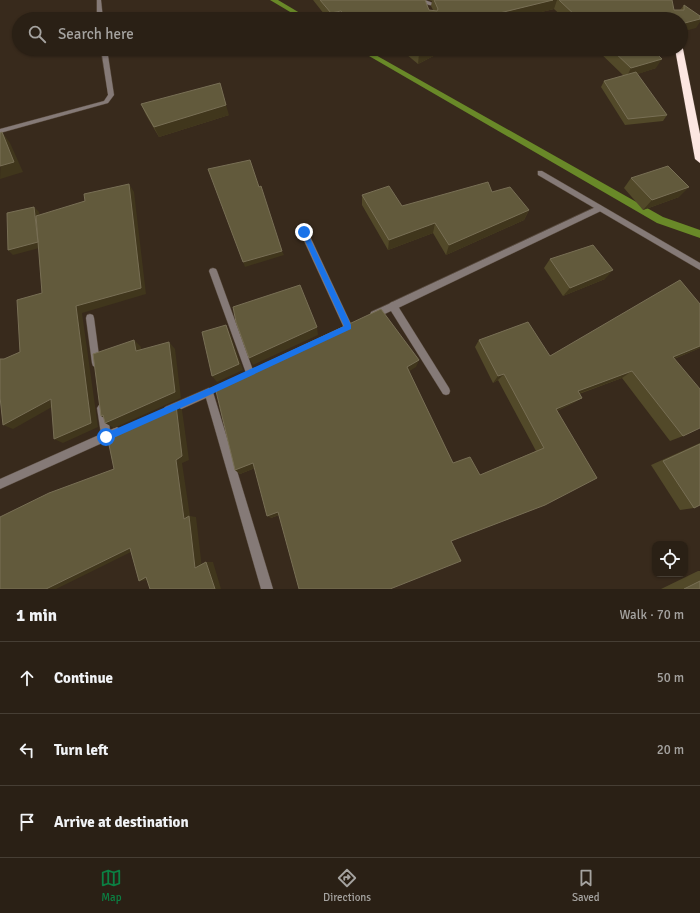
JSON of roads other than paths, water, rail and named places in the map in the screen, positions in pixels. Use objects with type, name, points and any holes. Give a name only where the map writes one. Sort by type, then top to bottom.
[{"type":"highway","points":[[680,56],[700,159]]},
{"type":"street","points":[[99,0],[100,12]]},
{"type":"street","points":[[425,4],[434,4],[452,0]]},
{"type":"street","points":[[0,131],[106,102],[110,99],[111,95],[105,56]]},
{"type":"street","points":[[540,173],[700,267]]},
{"type":"street","points":[[368,318],[600,208]]},
{"type":"street","points":[[304,232],[348,327]]},
{"type":"street","points":[[213,271],[250,373]]},
{"type":"street","points":[[394,306],[446,391]]},
{"type":"street","points":[[90,318],[97,370]]},
{"type":"street","points":[[161,413],[213,390],[267,589]]},
{"type":"street","points":[[101,400],[106,437]]},
{"type":"street","points":[[0,484],[127,428]]},
{"type":"waterway","points":[[273,0],[294,12]]},
{"type":"waterway","points":[[372,56],[660,220],[700,234]]}]
